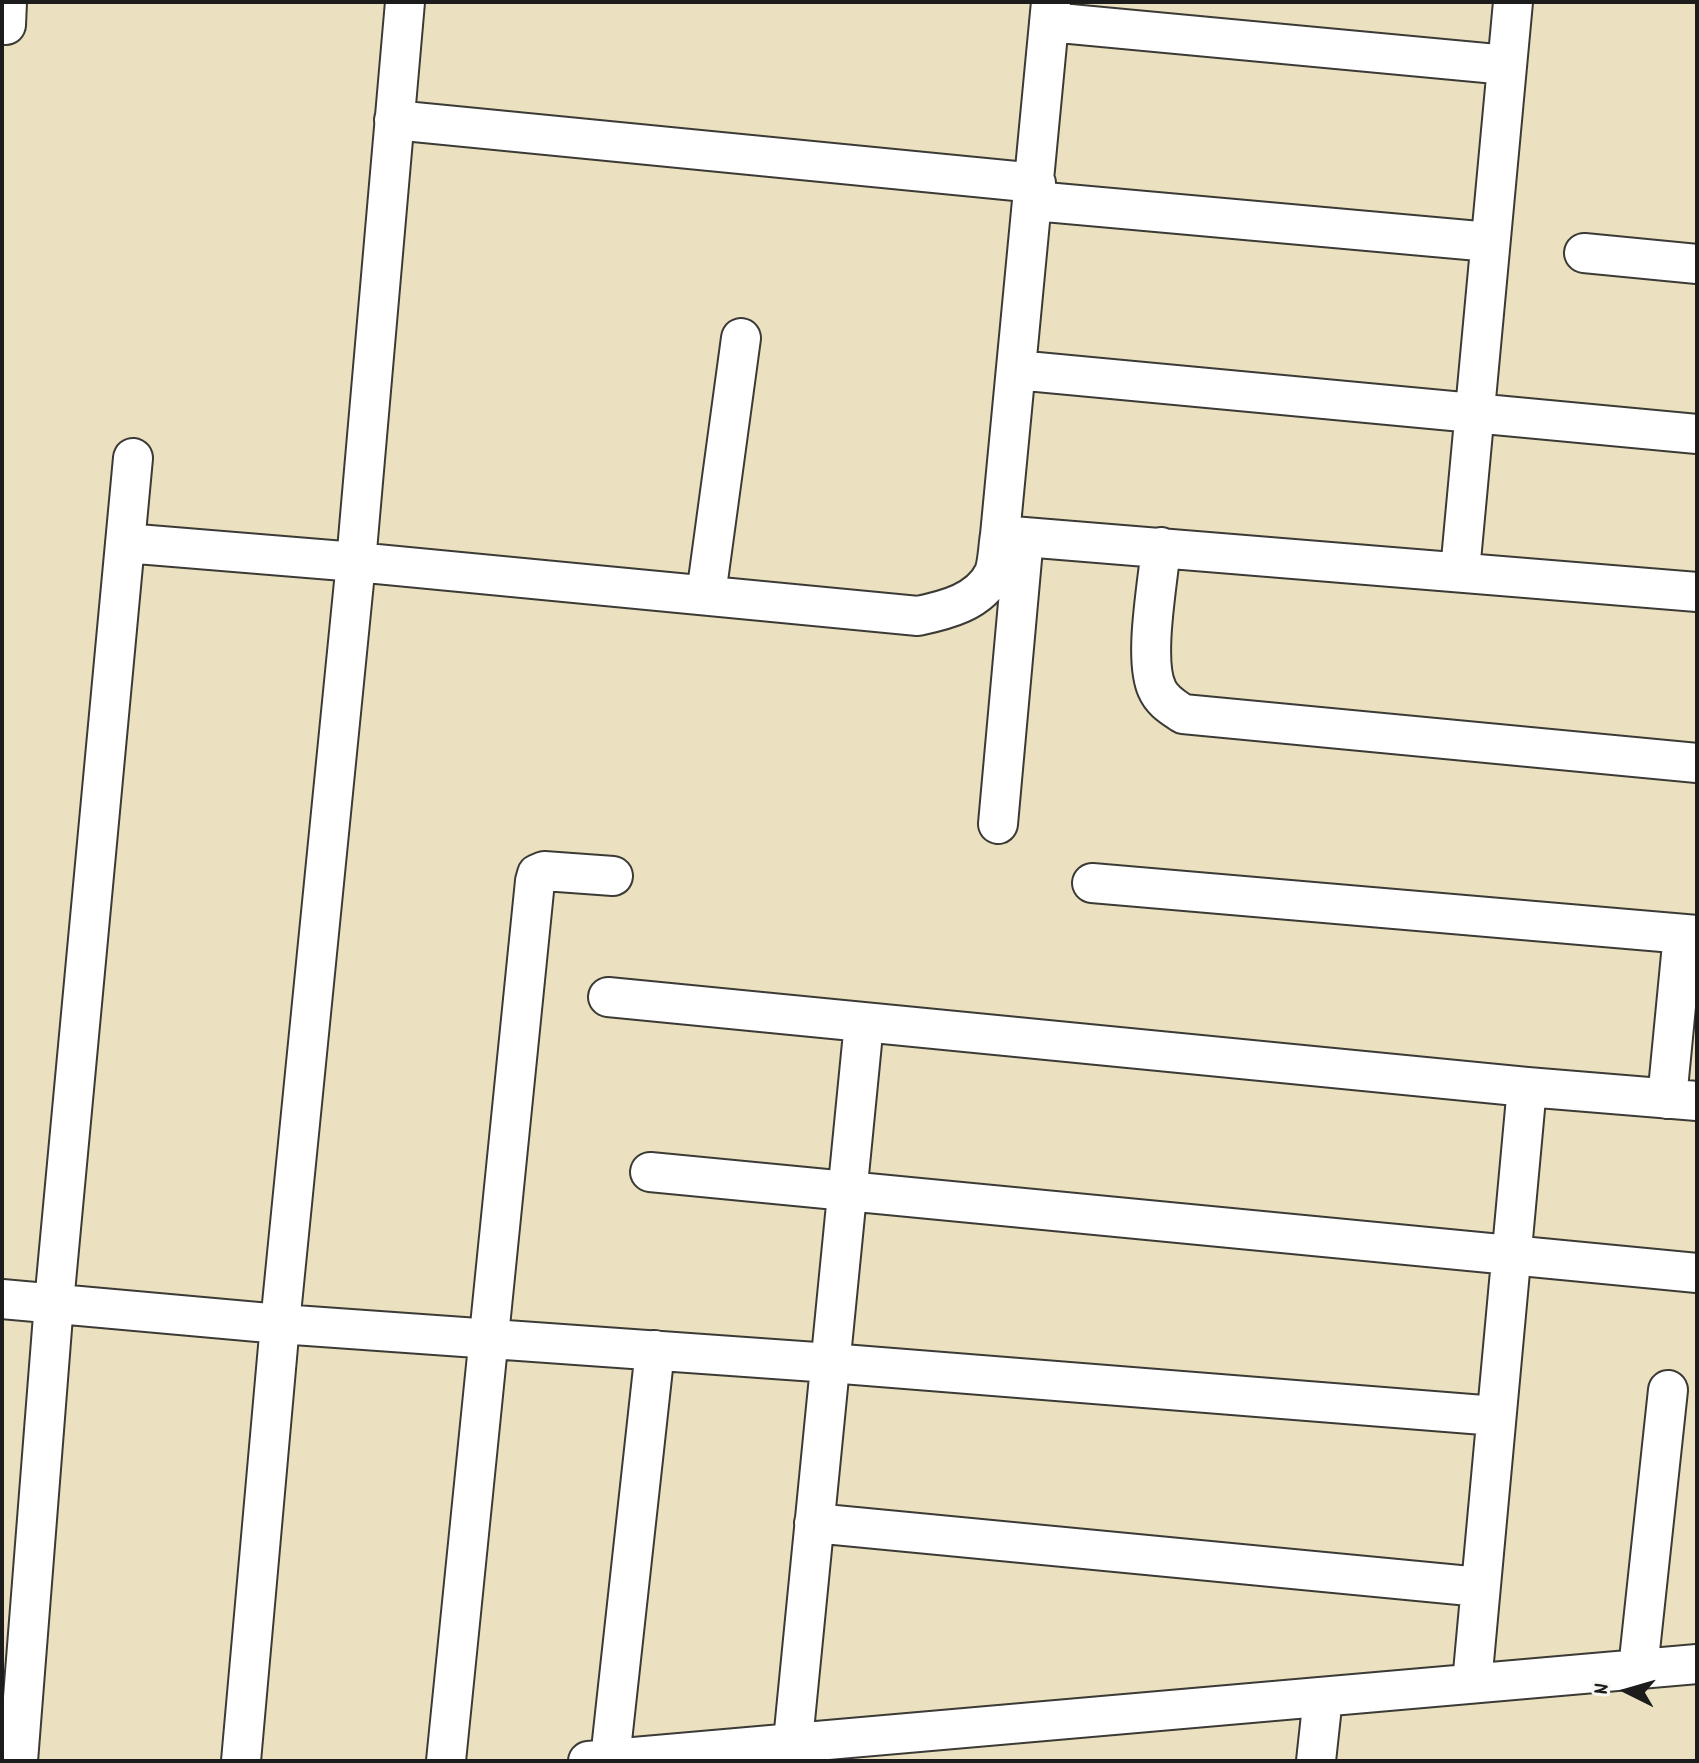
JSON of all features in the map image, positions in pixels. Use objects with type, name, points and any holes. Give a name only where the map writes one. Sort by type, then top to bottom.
[{"type":"street","points":[[241,1761],[280,1324],[356,562],[405,2]]},
{"type":"street","points":[[1460,571],[1513,2]]},
{"type":"street","points":[[998,824],[1012,536],[1016,370],[1050,12],[1507,65]]},
{"type":"street","points":[[394,120],[1490,242]]},
{"type":"street","points":[[1584,253],[1697,264]]},
{"type":"street","points":[[706,595],[741,338]]},
{"type":"street","points":[[1016,370],[1697,434]]},
{"type":"street","points":[[18,1761],[54,1303],[133,458]]},
{"type":"street","points":[[125,543],[918,616],[951,608],[977,594],[994,573],[1012,536]]},
{"type":"street","points":[[1012,536],[1697,592]]},
{"type":"street","points":[[1161,547],[1151,672],[1157,690],[1166,703],[1183,714],[1697,763]]},
{"type":"street","points":[[446,1761],[535,881],[537,874],[544,871],[613,876]]},
{"type":"street","points":[[608,997],[1682,1100],[1690,934],[1092,883]]},
{"type":"street","points":[[792,1752],[864,1023]]},
{"type":"street","points":[[1472,1683],[1527,1087]]},
{"type":"street","points":[[650,1172],[1697,1273]]},
{"type":"street","points":[[2,1299],[280,1324],[830,1363],[1496,1416]]},
{"type":"street","points":[[655,1350],[599,1760],[792,1752],[1323,1697],[1697,1664]]},
{"type":"street","points":[[1638,1669],[1668,1390]]},
{"type":"street","points":[[814,1523],[1480,1587]]},
{"type":"street","points":[[1316,1761],[1323,1697]]}]
